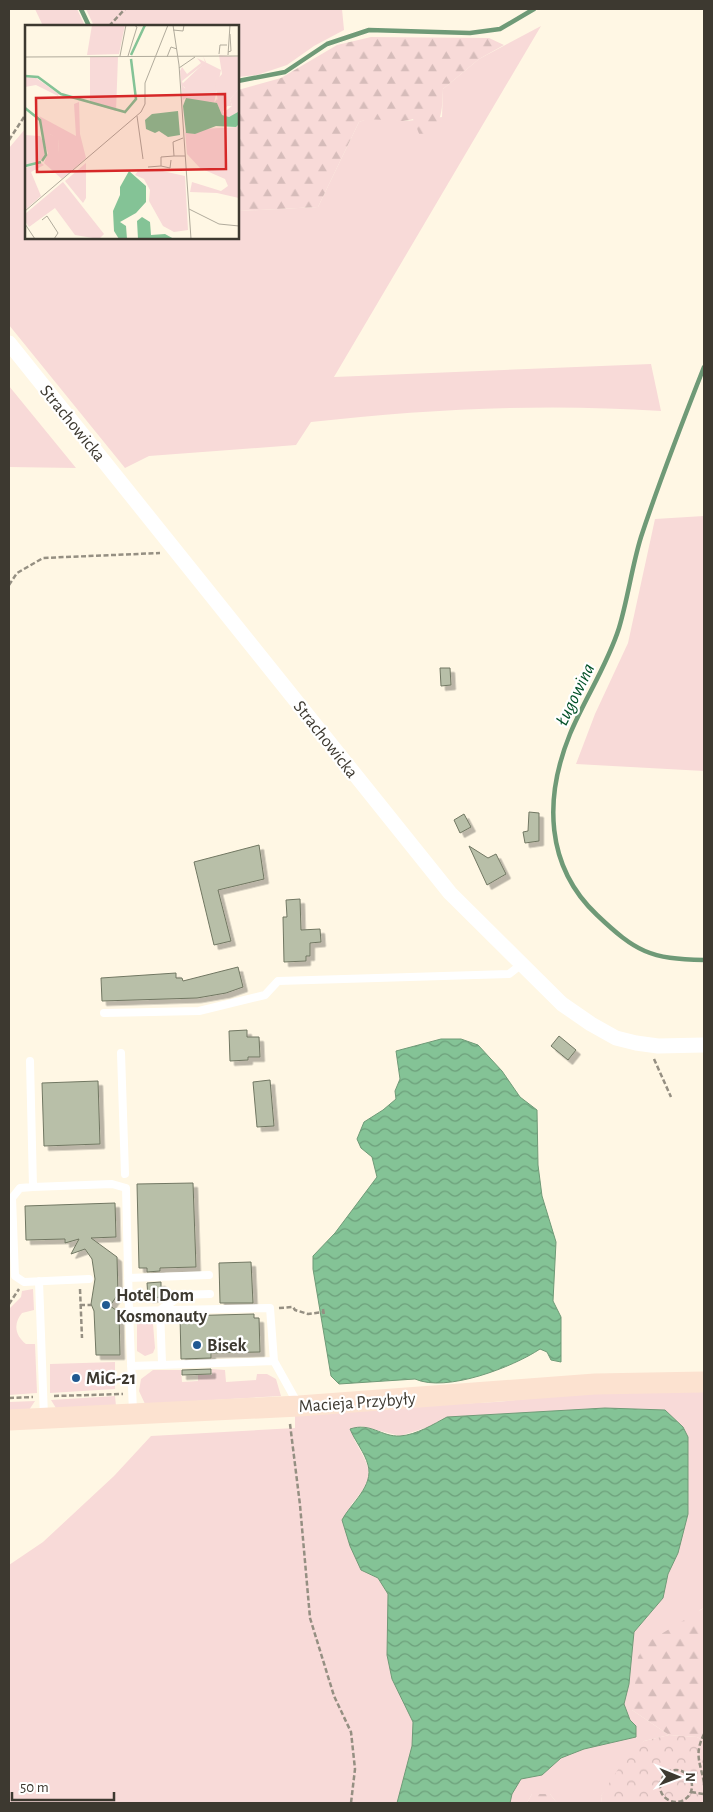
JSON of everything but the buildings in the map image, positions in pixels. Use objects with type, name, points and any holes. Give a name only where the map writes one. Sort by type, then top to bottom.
[{"type":"street","name":"Strachowicka","points":[[9,343],[450,894],[523,963],[562,1004],[590,1024],[616,1038],[652,1045],[704,1045]]},
{"type":"street","name":"Macieja Przybyły","points":[[9,1420],[44,1407],[133,1404],[294,1406],[594,1384],[704,1382]]},
{"type":"lane","points":[[104,1013],[199,1011],[265,995],[278,981],[509,974],[523,963]]},
{"type":"lane","points":[[121,1053],[125,1174]]},
{"type":"lane","points":[[30,1061],[33,1186]]},
{"type":"lane","points":[[89,1279],[24,1282],[15,1276],[13,1266],[12,1198],[20,1188],[112,1184],[126,1188],[133,1404]]},
{"type":"lane","points":[[128,1278],[209,1275]]},
{"type":"lane","points":[[39,1281],[44,1407]]},
{"type":"lane","points":[[160,1310],[182,1295],[210,1294]]},
{"type":"lane","points":[[129,1311],[270,1308],[274,1361],[294,1406]]},
{"type":"lane","points":[[160,1310],[162,1363]]},
{"type":"lane","points":[[131,1366],[162,1363],[274,1361]]},
{"type":"path","points":[[110,25],[125,9]]},
{"type":"path","points":[[9,140],[25,116]]},
{"type":"path","points":[[9,585],[17,573],[43,558],[176,552]]},
{"type":"path","points":[[652,1045],[653,1057],[671,1097]]},
{"type":"path","points":[[79,1280],[82,1338]]},
{"type":"path","points":[[9,1304],[24,1282]]},
{"type":"path","points":[[80,1305],[91,1304]]},
{"type":"path","points":[[270,1308],[293,1307],[295,1310],[308,1314],[324,1312]]},
{"type":"path","points":[[9,1398],[44,1407],[133,1404]]},
{"type":"path","points":[[294,1406],[310,1618],[334,1696],[351,1732],[355,1769],[351,1803]]},
{"type":"path","points":[[704,1734],[697,1748],[704,1783]]},
{"type":"path","points":[[674,1770],[684,1772],[691,1781],[690,1792],[687,1797],[678,1802],[667,1799],[660,1790],[661,1779],[674,1770]]},
{"type":"path","points":[[690,1792],[704,1794]]},
{"type":"green space","points":[[35,9],[77,9],[85,25],[43,25]]},
{"type":"green space","points":[[86,9],[342,9],[344,30],[314,46],[287,65],[257,75],[239,77],[239,25],[94,25]]},
{"type":"green space","points":[[541,26],[334,377],[651,364],[661,411],[573,408],[486,409],[398,414],[311,422],[296,445],[149,456],[125,468],[9,325],[9,148],[25,129],[25,239],[239,239],[239,211],[318,207],[359,122],[370,118],[406,121],[442,117],[443,89],[479,59]]},
{"type":"green space","points":[[371,37],[489,38],[504,45],[479,59],[443,89],[440,118],[428,133],[420,136],[413,119],[400,121],[372,119],[359,122],[318,207],[239,211],[239,90],[281,78],[337,45]]},
{"type":"green space","points":[[9,386],[76,468],[9,467]]},
{"type":"green space","points":[[704,516],[704,771],[576,764],[595,714],[628,643],[655,519]]},
{"type":"green space","points":[[33,1289],[34,1310],[22,1313],[17,1321],[16,1329],[19,1337],[26,1344],[35,1344],[37,1393],[9,1395],[9,1309],[21,1297],[22,1291]]},
{"type":"green space","points":[[146,1319],[153,1324],[155,1348],[153,1353],[145,1356],[137,1351],[137,1323]]},
{"type":"green space","points":[[115,1362],[115,1389],[50,1393],[50,1364]]},
{"type":"green space","points":[[212,1369],[225,1370],[226,1382],[256,1380],[257,1374],[267,1374],[276,1379],[281,1396],[145,1404],[139,1391],[141,1379],[153,1370],[181,1370],[182,1382],[198,1381],[198,1375],[212,1375]]},
{"type":"green space","points":[[704,1387],[704,1608],[700,1610],[632,1710],[669,1735],[644,1741],[601,1796],[602,1803],[557,1803],[550,1794],[532,1794],[527,1803],[510,1803],[512,1794],[520,1779],[542,1775],[561,1758],[584,1749],[636,1737],[636,1726],[630,1720],[624,1704],[629,1684],[634,1632],[663,1598],[668,1574],[678,1553],[688,1437],[665,1410],[605,1408],[447,1417],[428,1427],[400,1436],[361,1426],[354,1439],[365,1459],[369,1473],[365,1487],[351,1505],[361,1570],[378,1578],[388,1594],[387,1655],[392,1679],[413,1722],[412,1746],[397,1803],[9,1803],[9,1565],[43,1542],[114,1476],[151,1436],[295,1428],[295,1412],[496,1402],[589,1393]]},
{"type":"green space","points":[[115,1396],[116,1406],[56,1408],[51,1400]]},
{"type":"green space","points":[[35,1401],[29,1410],[9,1411],[9,1402]]},
{"type":"green space","points":[[704,1608],[704,1741],[697,1737],[669,1735],[632,1710],[638,1657],[648,1642]]},
{"type":"green space","points":[[669,1735],[697,1737],[704,1741],[704,1803],[602,1803],[601,1796],[624,1760],[644,1741]]},
{"type":"green space","points":[[532,1794],[550,1794],[557,1803],[527,1803]]},
{"type":"water","points":[[441,1039],[461,1039],[478,1045],[502,1071],[520,1097],[537,1110],[538,1165],[542,1196],[556,1242],[553,1301],[561,1317],[561,1362],[551,1360],[547,1352],[540,1349],[497,1370],[479,1376],[444,1383],[415,1379],[339,1384],[331,1376],[313,1269],[313,1256],[335,1233],[377,1177],[372,1157],[361,1148],[357,1139],[364,1122],[396,1099],[395,1091],[400,1079],[396,1051]]},
{"type":"water","points":[[605,1408],[665,1410],[683,1427],[688,1437],[688,1514],[678,1553],[668,1574],[663,1598],[634,1632],[629,1684],[624,1704],[630,1720],[636,1726],[636,1737],[584,1749],[561,1758],[542,1775],[521,1779],[512,1794],[510,1803],[397,1803],[412,1746],[413,1722],[392,1679],[387,1655],[388,1594],[378,1578],[361,1570],[350,1546],[342,1520],[361,1494],[368,1480],[369,1473],[365,1456],[350,1429],[364,1427],[393,1436],[400,1436],[431,1426],[447,1417]]},
{"type":"waterway","name":"Ługowina","points":[[81,9],[89,25]]},
{"type":"waterway","name":"Ługowina","points":[[239,81],[285,72],[327,44],[369,30],[470,33],[500,29],[534,9]]},
{"type":"waterway","name":"Ługowina","points":[[704,367],[663,472],[641,537],[622,617],[614,642],[570,734],[556,782],[553,806],[554,830],[559,853],[567,875],[580,896],[597,915],[623,938],[645,951],[670,958],[704,960]]},
{"type":"place","name":"Hotel Dom Kosmonauty","points":[[106,1305]]},
{"type":"place","name":"Bisek","points":[[197,1345]]},
{"type":"place","name":"MiG-21","points":[[76,1378]]}]
